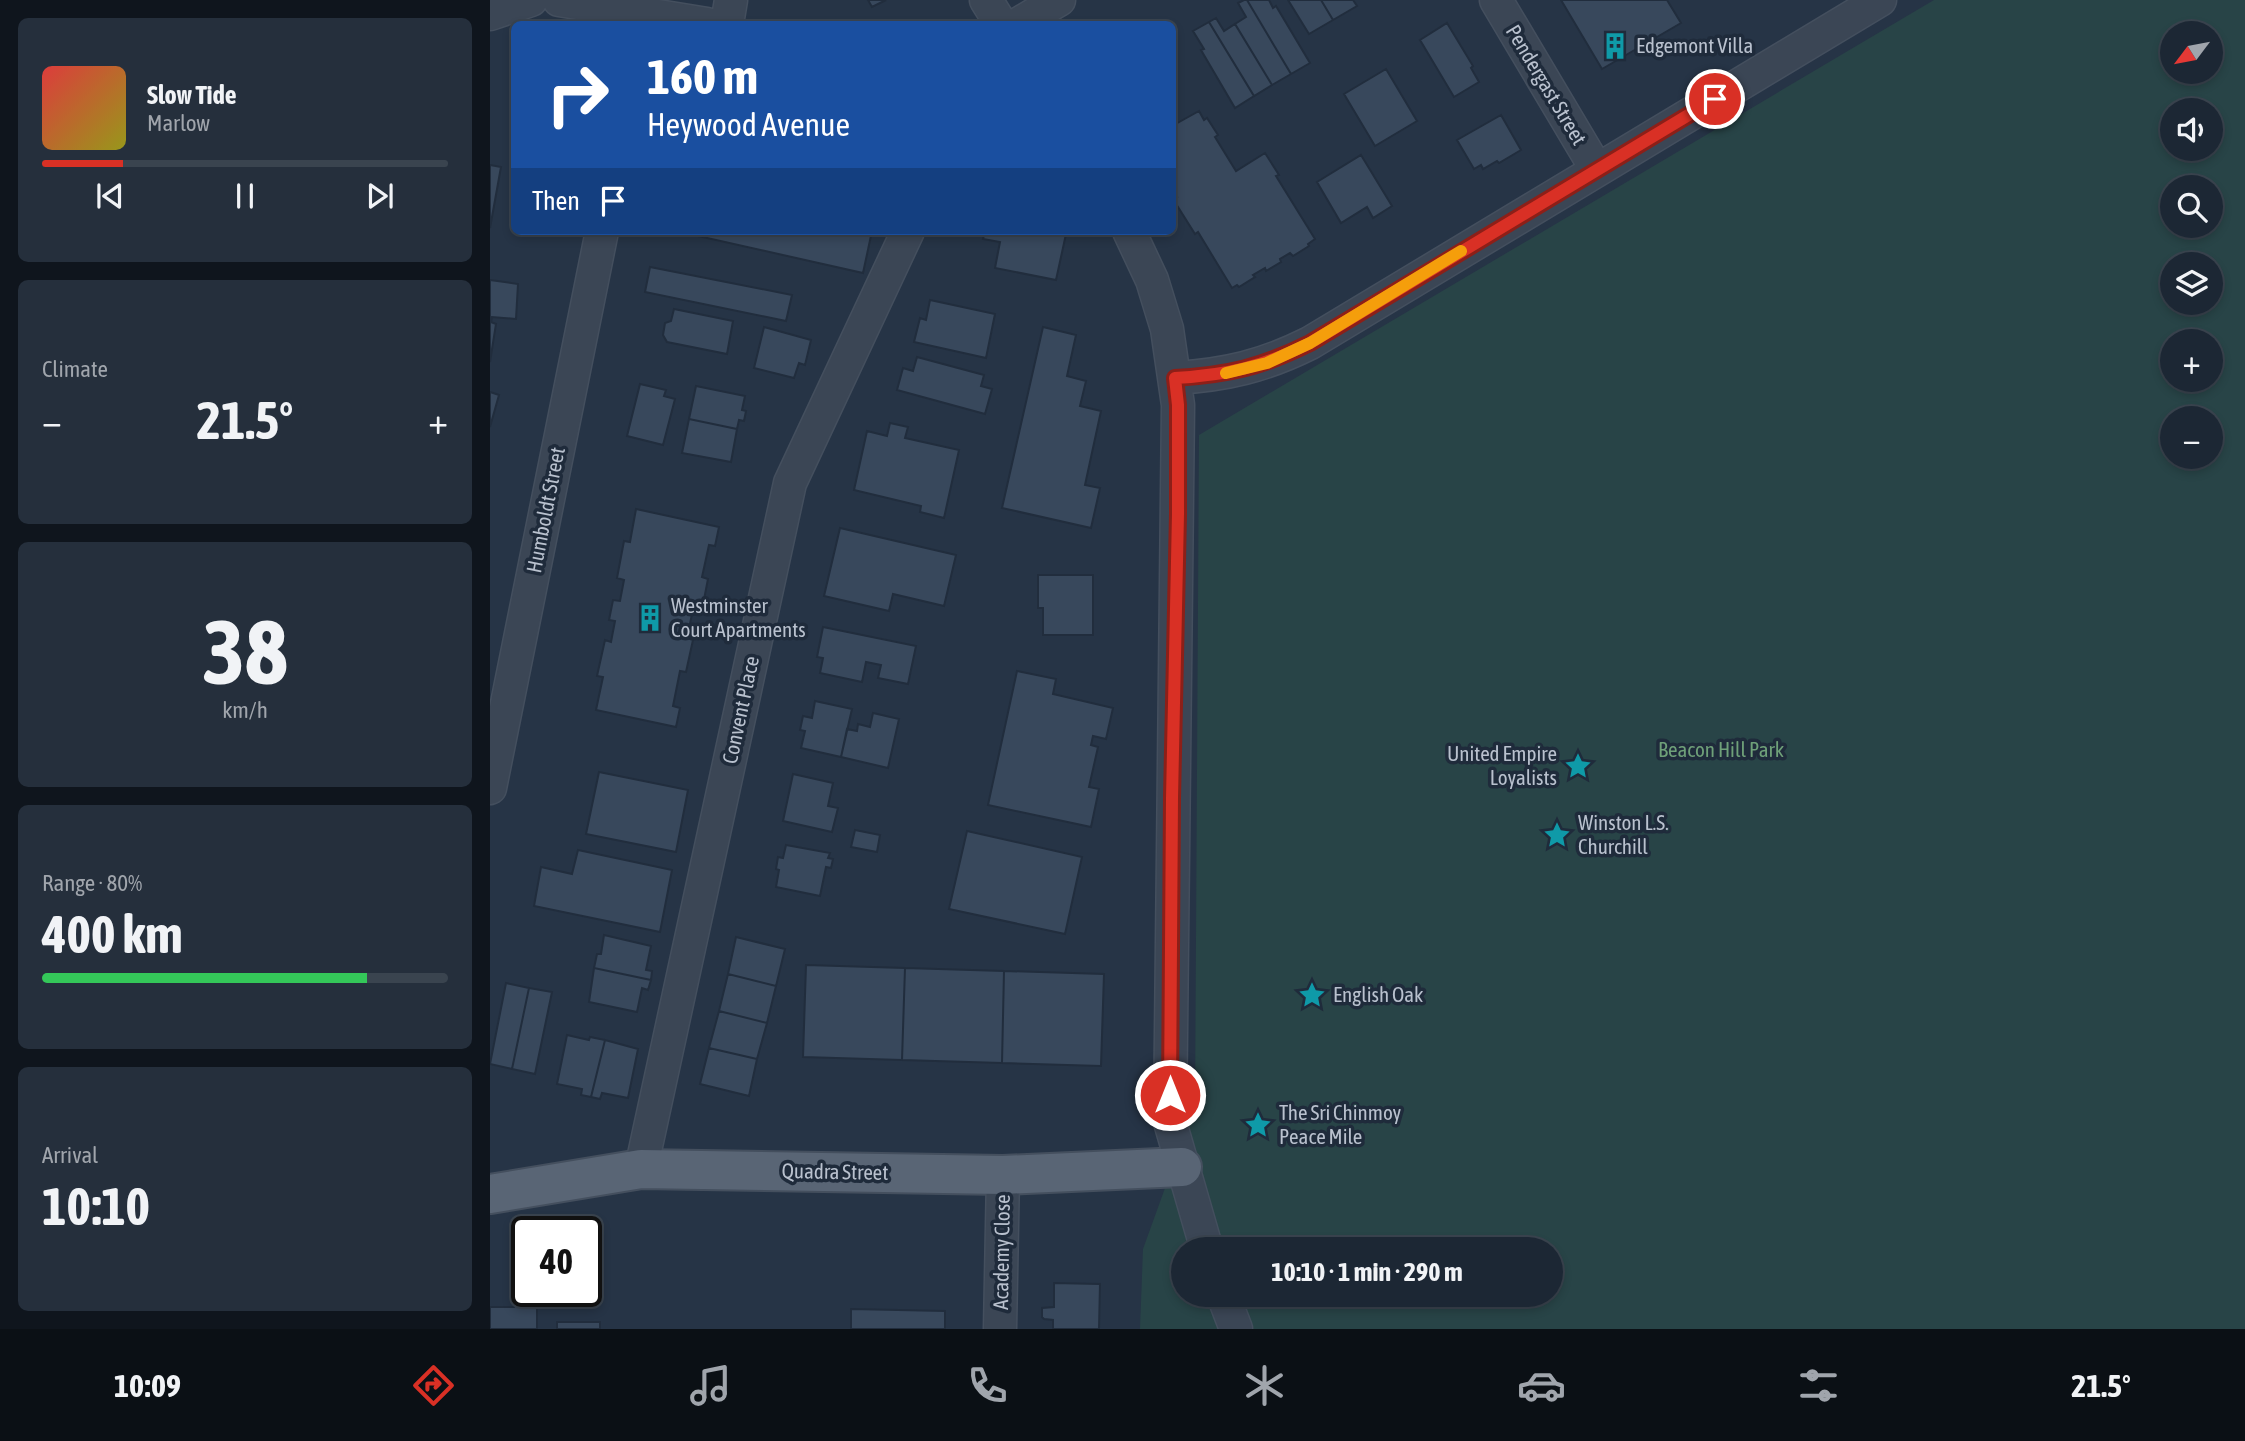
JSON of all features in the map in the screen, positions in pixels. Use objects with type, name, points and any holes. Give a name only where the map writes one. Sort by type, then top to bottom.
[{"type":"main road","name":"Quadra Street","points":[[490,1194],[641,1169],[1003,1175],[1182,1167]]},
{"type":"street","points":[[490,14],[530,0]]},
{"type":"street","points":[[559,0],[645,20]]},
{"type":"street","points":[[728,21],[731,0]]},
{"type":"street","points":[[986,0],[999,21]]},
{"type":"street","points":[[1023,21],[1059,0]]},
{"type":"street","name":"Pendergast Street","points":[[1496,0],[1597,170]]},
{"type":"street","points":[[1175,378],[1239,371],[1287,354],[1880,0]]},
{"type":"street","name":"Humboldt Street","points":[[490,788],[601,235]]},
{"type":"street","name":"Convent Place","points":[[641,1169],[790,483],[906,235]]},
{"type":"street","points":[[1131,235],[1152,280],[1167,329],[1178,405],[1170,1122],[1203,1237]]},
{"type":"street","name":"Academy Close","points":[[1000,1329],[1003,1175]]},
{"type":"street","points":[[1228,1307],[1236,1329]]},
{"type":"green space","name":"Beacon Hill Park","points":[[1934,0],[2245,0],[2245,1329],[1140,1329],[1143,1249],[1195,1105],[1199,435]]},
{"type":"building","points":[[868,0],[886,0],[872,7]]},
{"type":"building","points":[[1247,0],[1291,74],[1272,85],[1235,24],[1246,17],[1238,3]]},
{"type":"building","points":[[1247,0],[1269,0],[1273,8],[1276,6],[1310,63],[1291,74]]},
{"type":"building","points":[[1288,0],[1321,0],[1333,20],[1309,34]]},
{"type":"building","points":[[1321,0],[1353,0],[1357,6],[1333,20]]},
{"type":"building","name":"Edgemont Villa","points":[[1561,0],[1667,0],[1681,23],[1602,69]]},
{"type":"building","points":[[1216,18],[1224,31],[1235,24],[1272,85],[1254,96],[1209,22]]},
{"type":"building","points":[[1209,22],[1254,96],[1235,108],[1193,31]]},
{"type":"building","points":[[1447,23],[1473,66],[1471,68],[1479,82],[1454,97],[1420,40]]},
{"type":"building","points":[[1386,69],[1417,121],[1375,146],[1344,94]]},
{"type":"building","points":[[1199,111],[1218,135],[1215,137],[1236,171],[1265,153],[1315,239],[1309,246],[1293,256],[1290,253],[1280,259],[1281,262],[1253,275],[1255,277],[1239,287],[1237,285],[1232,288],[1198,232],[1195,234],[1176,204],[1176,124]]},
{"type":"building","points":[[1501,115],[1521,150],[1499,163],[1497,161],[1483,169],[1481,165],[1474,169],[1457,140]]},
{"type":"building","points":[[1361,155],[1392,206],[1373,218],[1367,207],[1341,223],[1317,182]]},
{"type":"building","points":[[490,165],[501,167],[490,228]]},
{"type":"building","points":[[694,235],[871,235],[863,273]]},
{"type":"building","points":[[984,235],[1066,235],[1056,280],[995,268],[1000,242],[983,239]]},
{"type":"building","points":[[650,267],[792,295],[786,321],[645,292]]},
{"type":"building","points":[[490,280],[518,284],[516,319],[492,317],[491,322],[496,324],[490,362]]},
{"type":"building","points":[[930,300],[995,314],[986,358],[914,342],[920,318],[926,320]]},
{"type":"building","points":[[674,309],[733,321],[727,354],[667,342],[663,335],[665,323],[671,321]]},
{"type":"building","points":[[764,327],[811,340],[805,365],[799,363],[794,378],[754,368]]},
{"type":"building","points":[[1043,327],[1076,335],[1067,376],[1086,381],[1080,406],[1101,411],[1085,485],[1100,488],[1091,528],[1002,508]]},
{"type":"building","points":[[917,357],[984,375],[981,386],[992,389],[985,414],[897,390],[903,368],[913,371]]},
{"type":"building","points":[[640,384],[666,390],[664,396],[675,399],[663,445],[627,436]]},
{"type":"building","points":[[696,386],[745,396],[742,410],[746,411],[744,421],[739,420],[737,429],[689,419]]},
{"type":"building","points":[[490,392],[499,395],[490,427]]},
{"type":"building","points":[[689,419],[737,429],[731,462],[682,453]]},
{"type":"building","points":[[890,423],[908,427],[905,438],[959,450],[944,518],[920,512],[921,506],[854,490],[867,431],[887,436]]},
{"type":"building","name":"Westminster Court Apartments","points":[[636,509],[719,527],[715,546],[709,545],[702,577],[708,579],[701,615],[692,614],[687,638],[693,640],[686,672],[680,671],[673,706],[680,708],[676,727],[596,710],[603,677],[597,676],[605,640],[611,642],[615,621],[609,620],[613,600],[620,601],[624,580],[617,578],[624,541],[630,542]]},
{"type":"building","points":[[840,528],[956,555],[944,606],[893,594],[889,611],[824,596]]},
{"type":"building","points":[[1038,575],[1093,575],[1093,635],[1043,635],[1043,608],[1038,608]]},
{"type":"building","points":[[823,627],[916,646],[908,684],[878,678],[881,665],[866,662],[862,682],[820,673],[823,658],[817,657]]},
{"type":"building","points":[[1017,671],[1056,679],[1053,694],[1113,708],[1106,739],[1093,736],[1091,745],[1098,747],[1089,787],[1099,789],[1091,827],[988,805]]},
{"type":"building","points":[[815,701],[852,709],[841,757],[801,748],[805,731],[800,730],[803,716],[812,718]]},
{"type":"building","points":[[873,713],[899,719],[888,768],[841,757],[847,729],[857,731],[858,724],[870,727]]},
{"type":"building","points":[[599,772],[688,790],[676,852],[586,834]]},
{"type":"building","points":[[793,774],[833,783],[828,806],[838,808],[832,832],[783,821]]},
{"type":"building","points":[[855,830],[880,835],[877,852],[851,847]]},
{"type":"building","points":[[967,831],[1082,857],[1065,934],[949,909]]},
{"type":"building","points":[[786,845],[830,853],[828,858],[833,859],[831,868],[826,867],[820,896],[776,887],[778,857],[783,858]]},
{"type":"building","points":[[578,850],[672,870],[660,932],[534,906],[541,867],[572,874]]},
{"type":"building","points":[[604,935],[651,946],[646,970],[652,971],[651,980],[594,968],[597,954],[601,954]]},
{"type":"building","points":[[736,937],[785,949],[776,986],[728,974]]},
{"type":"building","points":[[806,965],[905,968],[902,1060],[803,1057]]},
{"type":"building","points":[[594,968],[651,980],[648,990],[642,988],[637,1012],[589,1002]]},
{"type":"building","points":[[905,968],[1004,971],[1002,1063],[902,1060]]},
{"type":"building","points":[[1004,971],[1104,974],[1101,1066],[1002,1063]]},
{"type":"building","points":[[728,974],[776,986],[767,1023],[719,1011]]},
{"type":"building","points":[[506,983],[529,988],[512,1069],[490,1064]]},
{"type":"building","points":[[529,988],[552,992],[535,1074],[512,1069]]},
{"type":"building","points":[[719,1011],[767,1023],[757,1059],[709,1048]]},
{"type":"building","points":[[567,1035],[605,1040],[591,1097],[581,1095],[582,1089],[557,1084]]},
{"type":"building","points":[[605,1040],[638,1049],[628,1098],[602,1093],[600,1099],[591,1097]]},
{"type":"building","points":[[709,1048],[757,1059],[749,1096],[700,1084]]},
{"type":"building","points":[[1054,1283],[1100,1284],[1099,1329],[1053,1329],[1053,1320],[1042,1317],[1042,1308],[1054,1307]]},
{"type":"building","points":[[490,1307],[537,1307],[537,1329],[490,1329]]},
{"type":"building","points":[[851,1309],[945,1311],[945,1329],[851,1329]]},
{"type":"building","points":[[557,1322],[600,1322],[600,1329],[557,1329]]},
{"type":"slow traffic","points":[[1226,373],[1267,363],[1310,343],[1461,251]]},
{"type":"place","name":"Edgemont Villa","points":[[1615,46]]},
{"type":"place","name":"Westminster Court Apartments","points":[[650,618]]},
{"type":"place","name":"United Empire Loyalists","points":[[1578,766]]},
{"type":"place","name":"Winston L.S. Churchill","points":[[1557,835]]},
{"type":"place","name":"English Oak","points":[[1312,995]]},
{"type":"place","name":"The Sri Chinmoy Peace Mile","points":[[1258,1125]]},
{"type":"route","points":[[1170,1095],[1178,514],[1178,405],[1175,378],[1239,371],[1267,363],[1310,343],[1715,99]]}]
